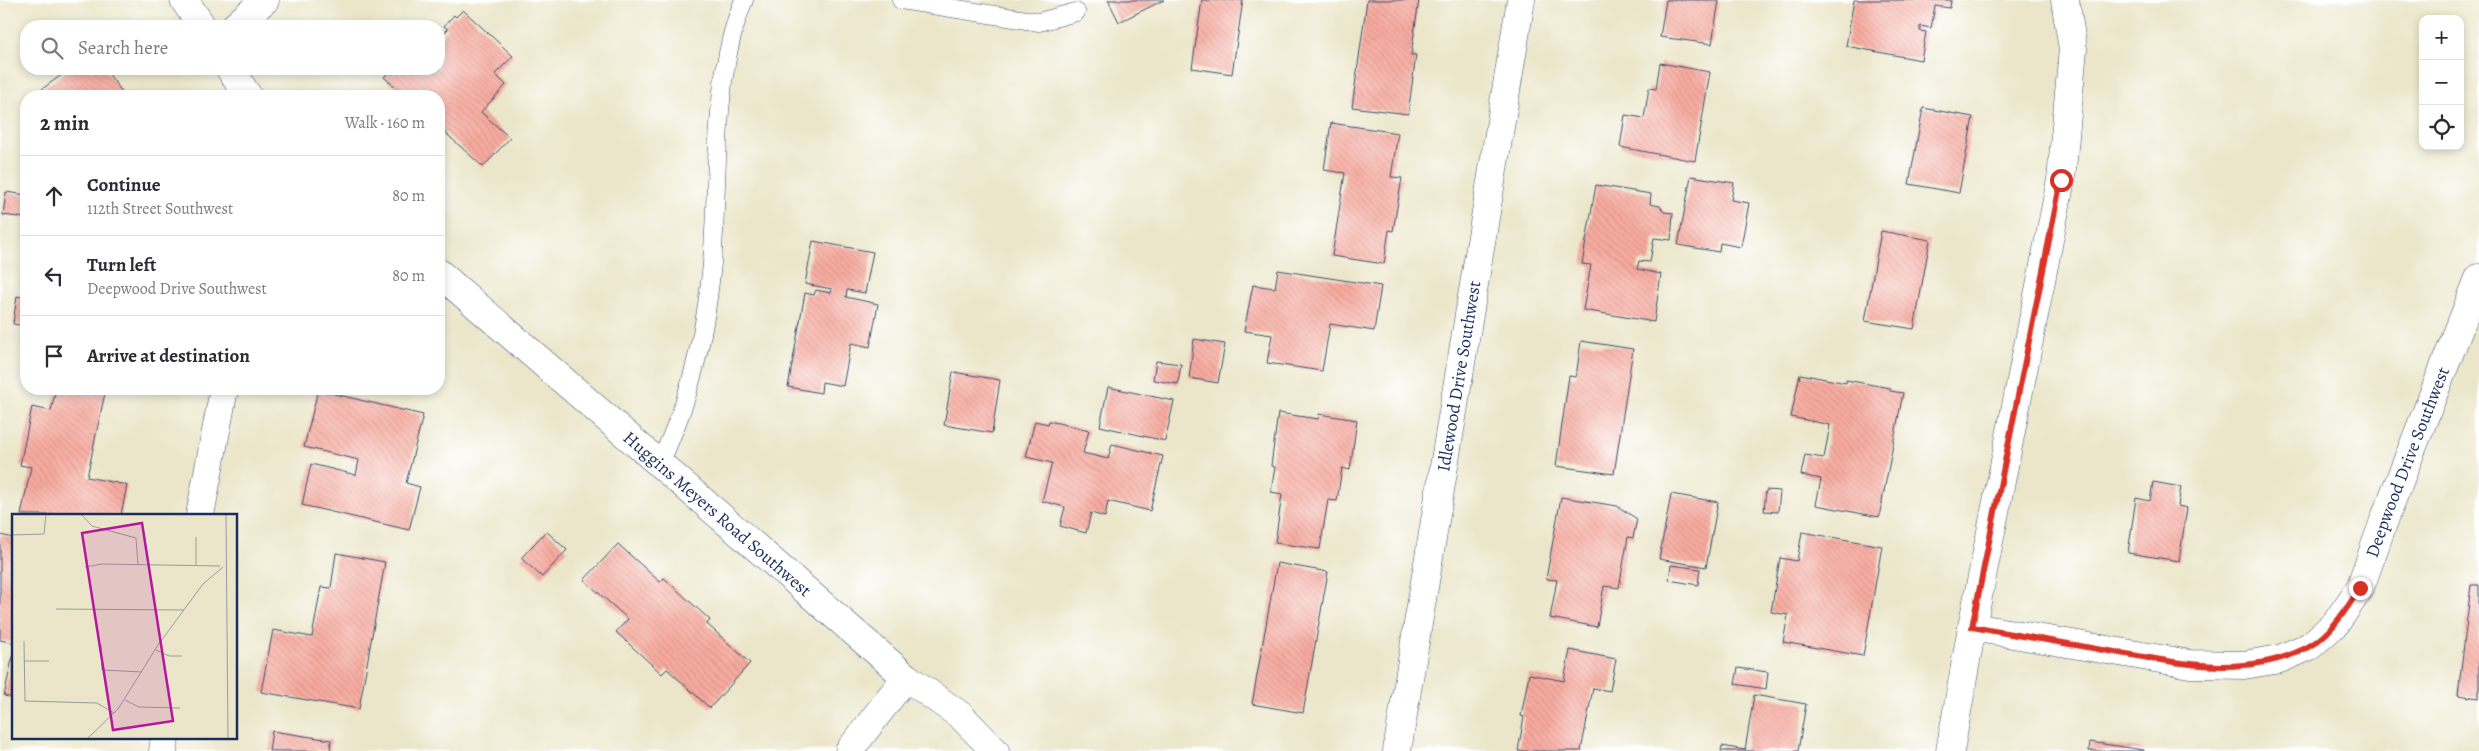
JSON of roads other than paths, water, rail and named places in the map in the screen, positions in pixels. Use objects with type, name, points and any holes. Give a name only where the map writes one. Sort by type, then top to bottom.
[{"type":"street","points":[[184,0],[198,20]]},
{"type":"street","points":[[242,20],[265,0]]},
{"type":"street","name":"Idlewood Drive Southwest","points":[[1397,751],[1521,0]]},
{"type":"street","points":[[1950,751],[1972,627],[2061,180],[2073,49],[2065,0]]},
{"type":"street","points":[[234,75],[244,90]]},
{"type":"street","name":"Huggins Meyers Road Southwest","points":[[445,278],[906,677],[961,716],[995,751]]},
{"type":"street","name":"Deepwood Drive Southwest","points":[[1972,627],[2190,664],[2244,665],[2280,660],[2310,646],[2336,623],[2360,588],[2386,515],[2479,278]]},
{"type":"street","points":[[200,514],[223,395]]},
{"type":"street","points":[[849,751],[906,677]]},
{"type":"street","points":[[163,751],[165,738]]},
{"type":"lane","points":[[660,465],[687,394],[703,327],[712,264],[716,174],[725,73],[744,0]]},
{"type":"lane","points":[[902,0],[1039,22],[1076,12]]}]
